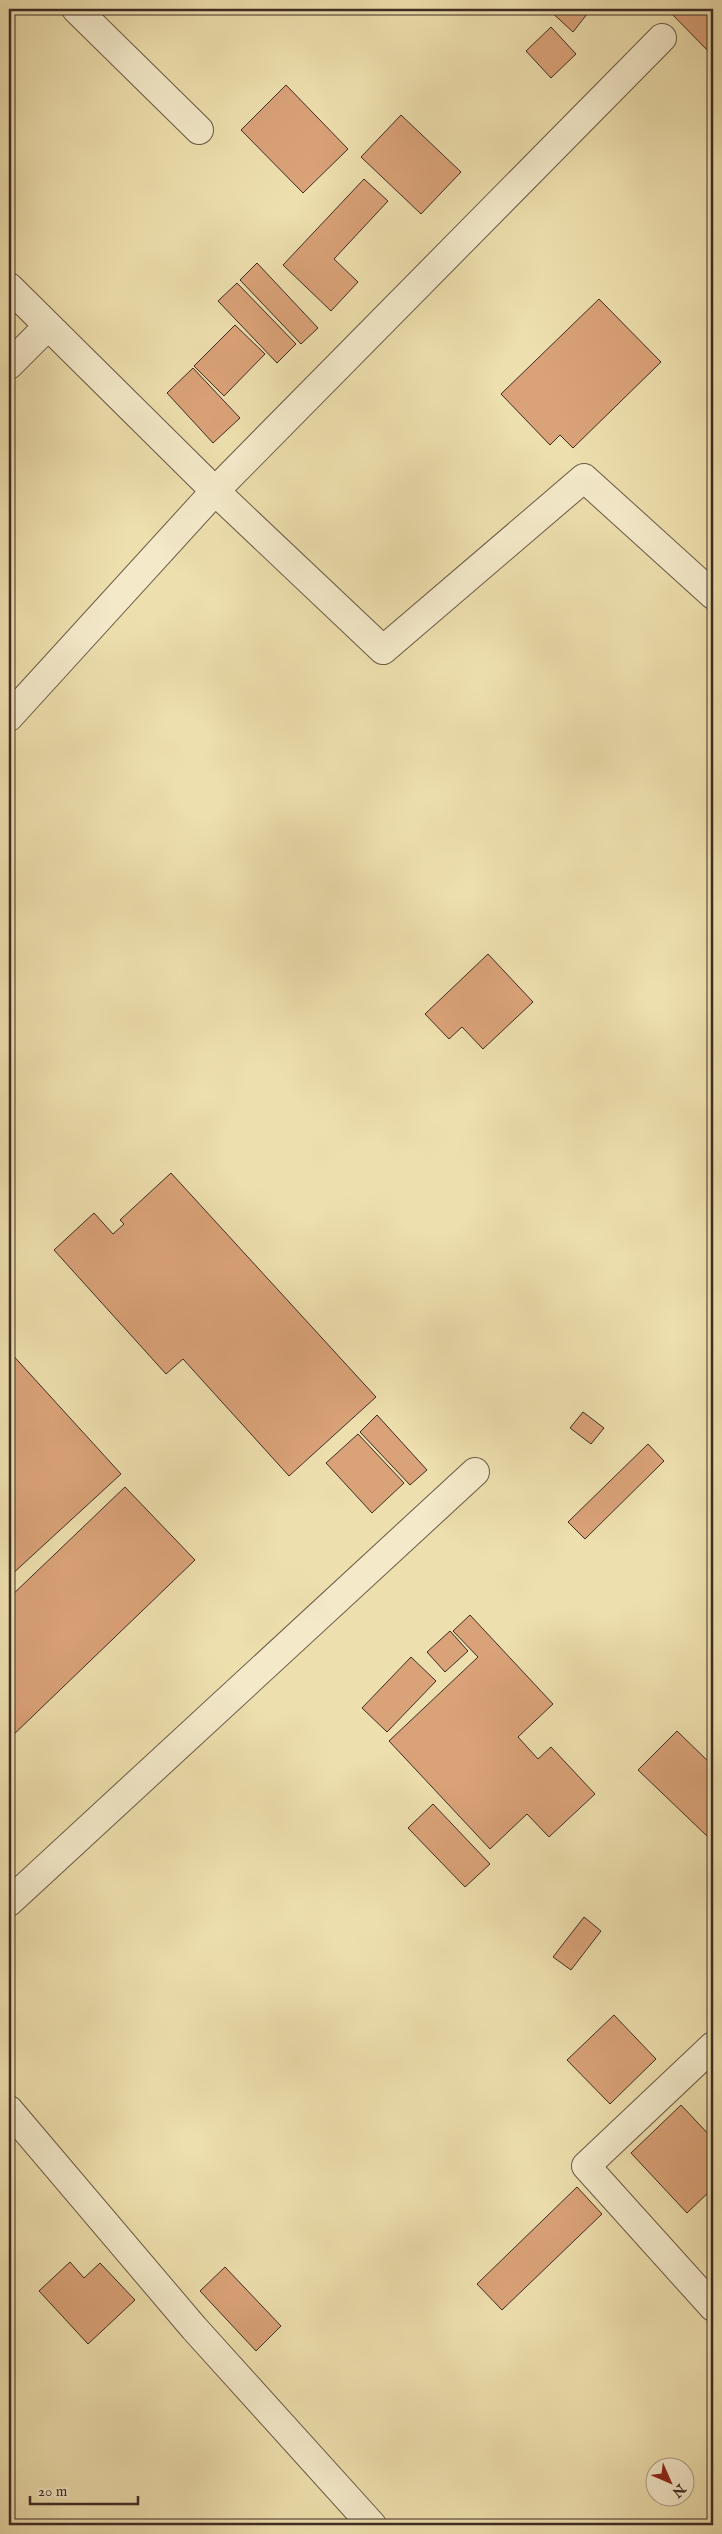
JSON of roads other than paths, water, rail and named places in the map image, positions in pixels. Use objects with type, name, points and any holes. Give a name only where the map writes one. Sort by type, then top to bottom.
[{"type":"street","points":[[76,9],[199,130]]},
{"type":"street","points":[[9,717],[215,491],[662,38]]},
{"type":"street","points":[[9,287],[215,491],[383,650],[584,478],[713,595]]},
{"type":"street","points":[[9,365],[48,326]]},
{"type":"street","points":[[9,1902],[475,1472]]},
{"type":"street","points":[[713,2046],[586,2166],[713,2306]]},
{"type":"street","points":[[9,2110],[194,2328],[372,2525]]}]
